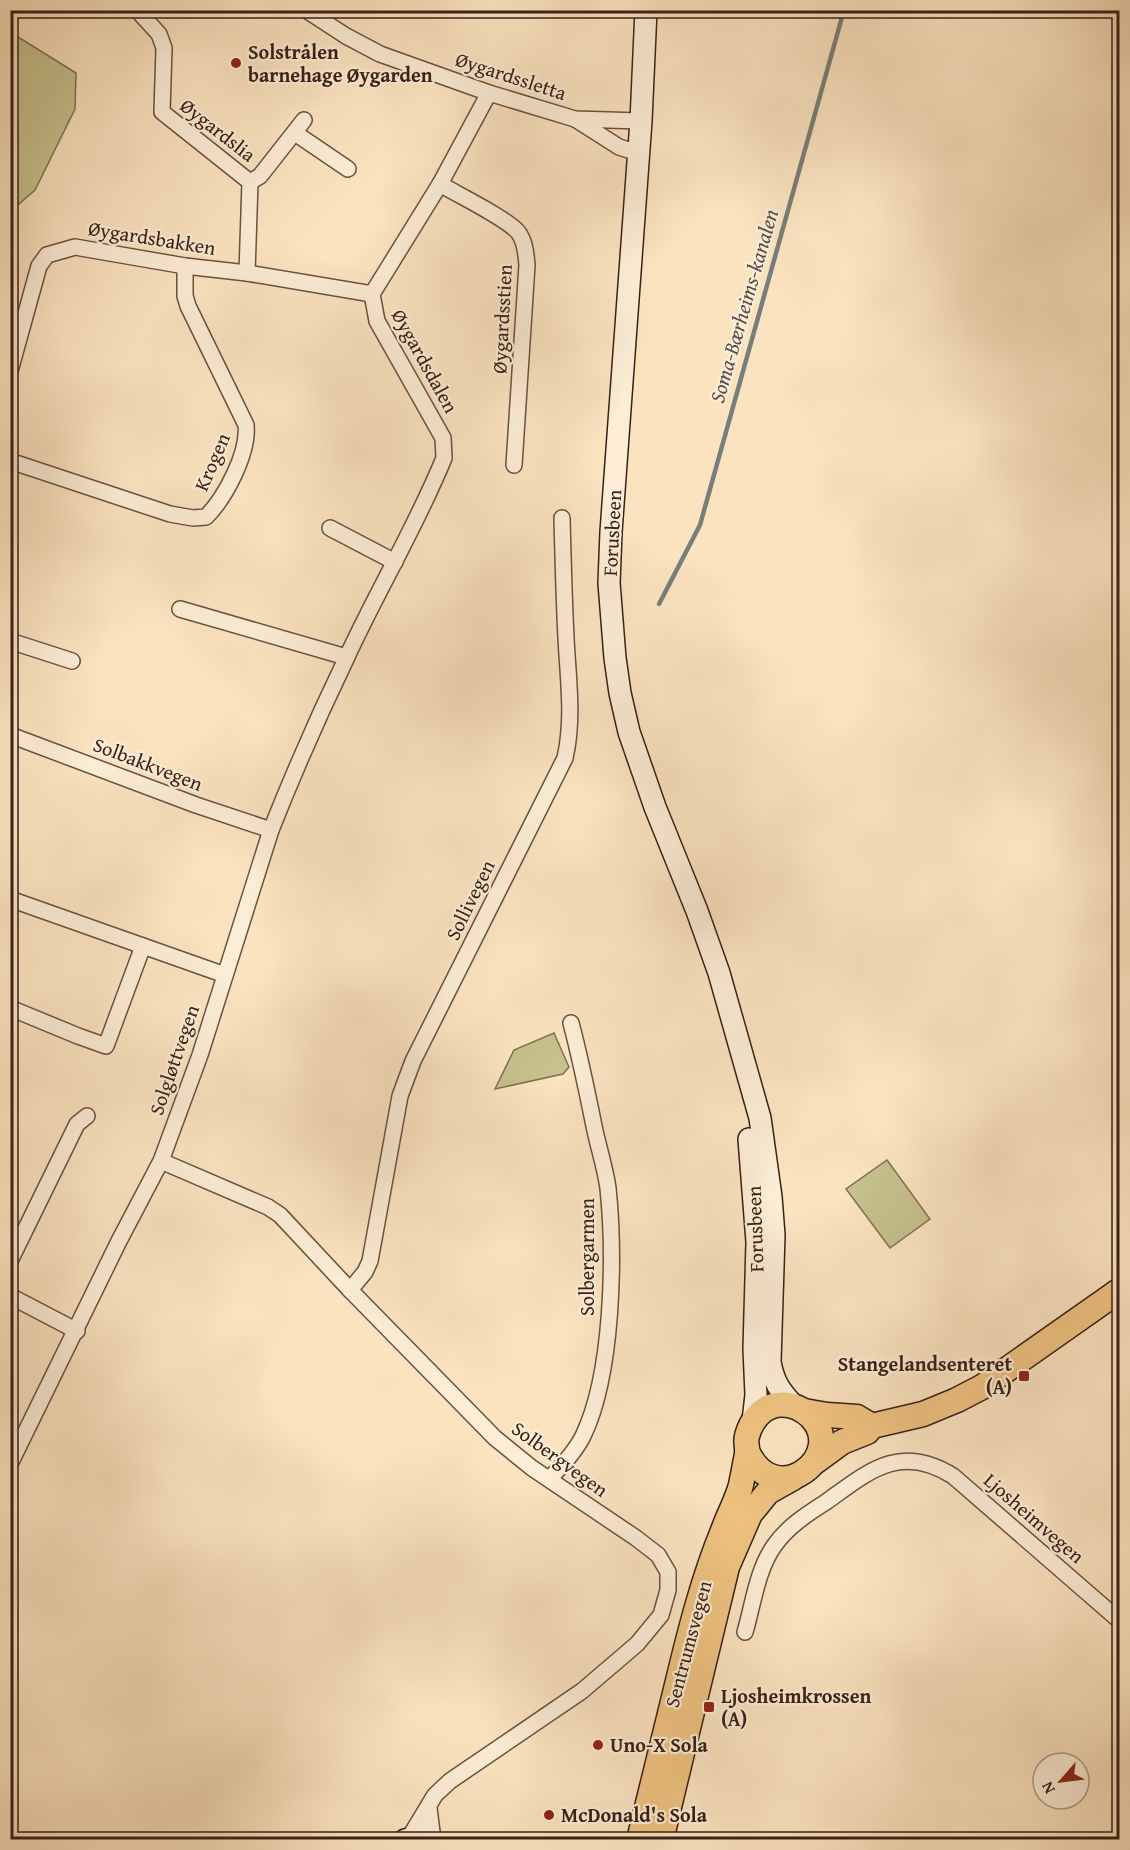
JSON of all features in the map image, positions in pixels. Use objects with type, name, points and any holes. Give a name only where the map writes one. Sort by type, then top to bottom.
[{"type":"main road","name":"Forusbeen","points":[[646,10],[641,121],[611,532],[609,583],[615,658],[629,732],[655,807],[719,973],[760,1118],[774,1235],[771,1362],[773,1376],[779,1390],[798,1408]]},
{"type":"main road","name":"Forusbeen","points":[[736,1037],[748,1123],[757,1242],[754,1349],[756,1395],[753,1421]]},
{"type":"main road","points":[[872,1426],[857,1417],[772,1406],[761,1412],[753,1421],[746,1438],[747,1451],[753,1463],[762,1472],[773,1478],[793,1478],[806,1472],[816,1461],[842,1443],[867,1432],[872,1426],[923,1414],[974,1391],[1119,1290]]},
{"type":"main road","points":[[798,1408],[814,1420],[820,1435],[820,1450],[816,1461]]},
{"type":"main road","name":"Sentrumsvegen","points":[[639,1839],[692,1623],[710,1562],[740,1488],[747,1451]]},
{"type":"main road","name":"Sentrumsvegen","points":[[661,1839],[727,1567],[750,1515],[768,1492],[793,1478]]},
{"type":"street","name":"Øygardslia","points":[[137,10],[159,34],[164,48],[162,112],[250,182]]},
{"type":"street","name":"Øygardssletta","points":[[306,10],[346,36],[380,54],[489,93],[575,119],[620,147],[638,153]]},
{"type":"street","name":"Øygardsdalen","points":[[357,637],[444,458],[441,433],[377,321],[372,294],[440,184],[489,93]]},
{"type":"street","name":"Øygardssletta","points":[[575,119],[641,121]]},
{"type":"street","name":"Øygardslia","points":[[250,182],[260,176],[304,120]]},
{"type":"street","points":[[295,133],[348,169]]},
{"type":"street","name":"Øygardslia","points":[[247,273],[250,182]]},
{"type":"street","name":"Øygardsstien","points":[[440,184],[504,222],[519,233],[525,246],[527,264],[514,465]]},
{"type":"street","name":"Øygardsbakken","points":[[10,370],[39,266],[47,255],[75,247],[372,294]]},
{"type":"street","name":"Krogen","points":[[10,461],[170,514],[193,518],[206,517],[215,508],[243,454],[247,434],[246,425],[184,296],[185,266]]},
{"type":"street","name":"Sollivegen","points":[[350,1290],[365,1272],[370,1261],[400,1096],[413,1061],[565,758],[570,735],[571,710],[563,595],[562,518]]},
{"type":"street","points":[[330,528],[395,562]]},
{"type":"street","points":[[180,609],[346,657]]},
{"type":"street","name":"Solgløttvegen","points":[[10,1464],[161,1161],[200,1054],[271,830],[346,657],[357,637]]},
{"type":"street","points":[[10,641],[72,661]]},
{"type":"street","name":"Solbakkvegen","points":[[10,735],[186,801],[271,830]]},
{"type":"street","points":[[10,899],[225,975]]},
{"type":"street","points":[[10,1008],[106,1046],[143,946]]},
{"type":"street","name":"Solbergarmen","points":[[549,1479],[565,1463],[583,1437],[593,1408],[603,1365],[609,1319],[611,1265],[608,1187],[571,1023]]},
{"type":"street","points":[[10,1261],[77,1124],[87,1116]]},
{"type":"street","name":"Solbergvegen","points":[[161,1161],[268,1207],[280,1215],[495,1438],[513,1454],[636,1538],[662,1560],[669,1580],[661,1615],[637,1644],[590,1685],[450,1781],[435,1795],[413,1839]]},
{"type":"street","points":[[10,1296],[77,1331]]},
{"type":"street","name":"Ljosheimvegen","points":[[745,1632],[760,1577],[773,1547],[787,1530],[875,1468],[896,1462],[912,1461],[932,1465],[953,1476],[1119,1621]]},
{"type":"street","points":[[429,1808],[433,1839]]},
{"type":"shaded area","points":[[10,32],[76,73],[75,109],[35,190],[11,211]]},
{"type":"shaded area","points":[[554,1033],[569,1067],[563,1074],[495,1089],[514,1050]]},
{"type":"shaded area","points":[[887,1160],[930,1219],[890,1248],[846,1189]]},
{"type":"waterway","name":"Soma-Bærheims-kanalen","points":[[659,604],[700,525],[844,10]]},
{"type":"place","name":"Solstrålen barnehage Øygarden","points":[[236,63]]},
{"type":"place","name":"Stangelandsenteret (A)","points":[[1024,1376]]},
{"type":"place","name":"Ljosheimkrossen (A)","points":[[709,1707]]},
{"type":"place","name":"Uno-X Sola","points":[[598,1745]]},
{"type":"place","name":"McDonald's Sola","points":[[549,1815]]}]
